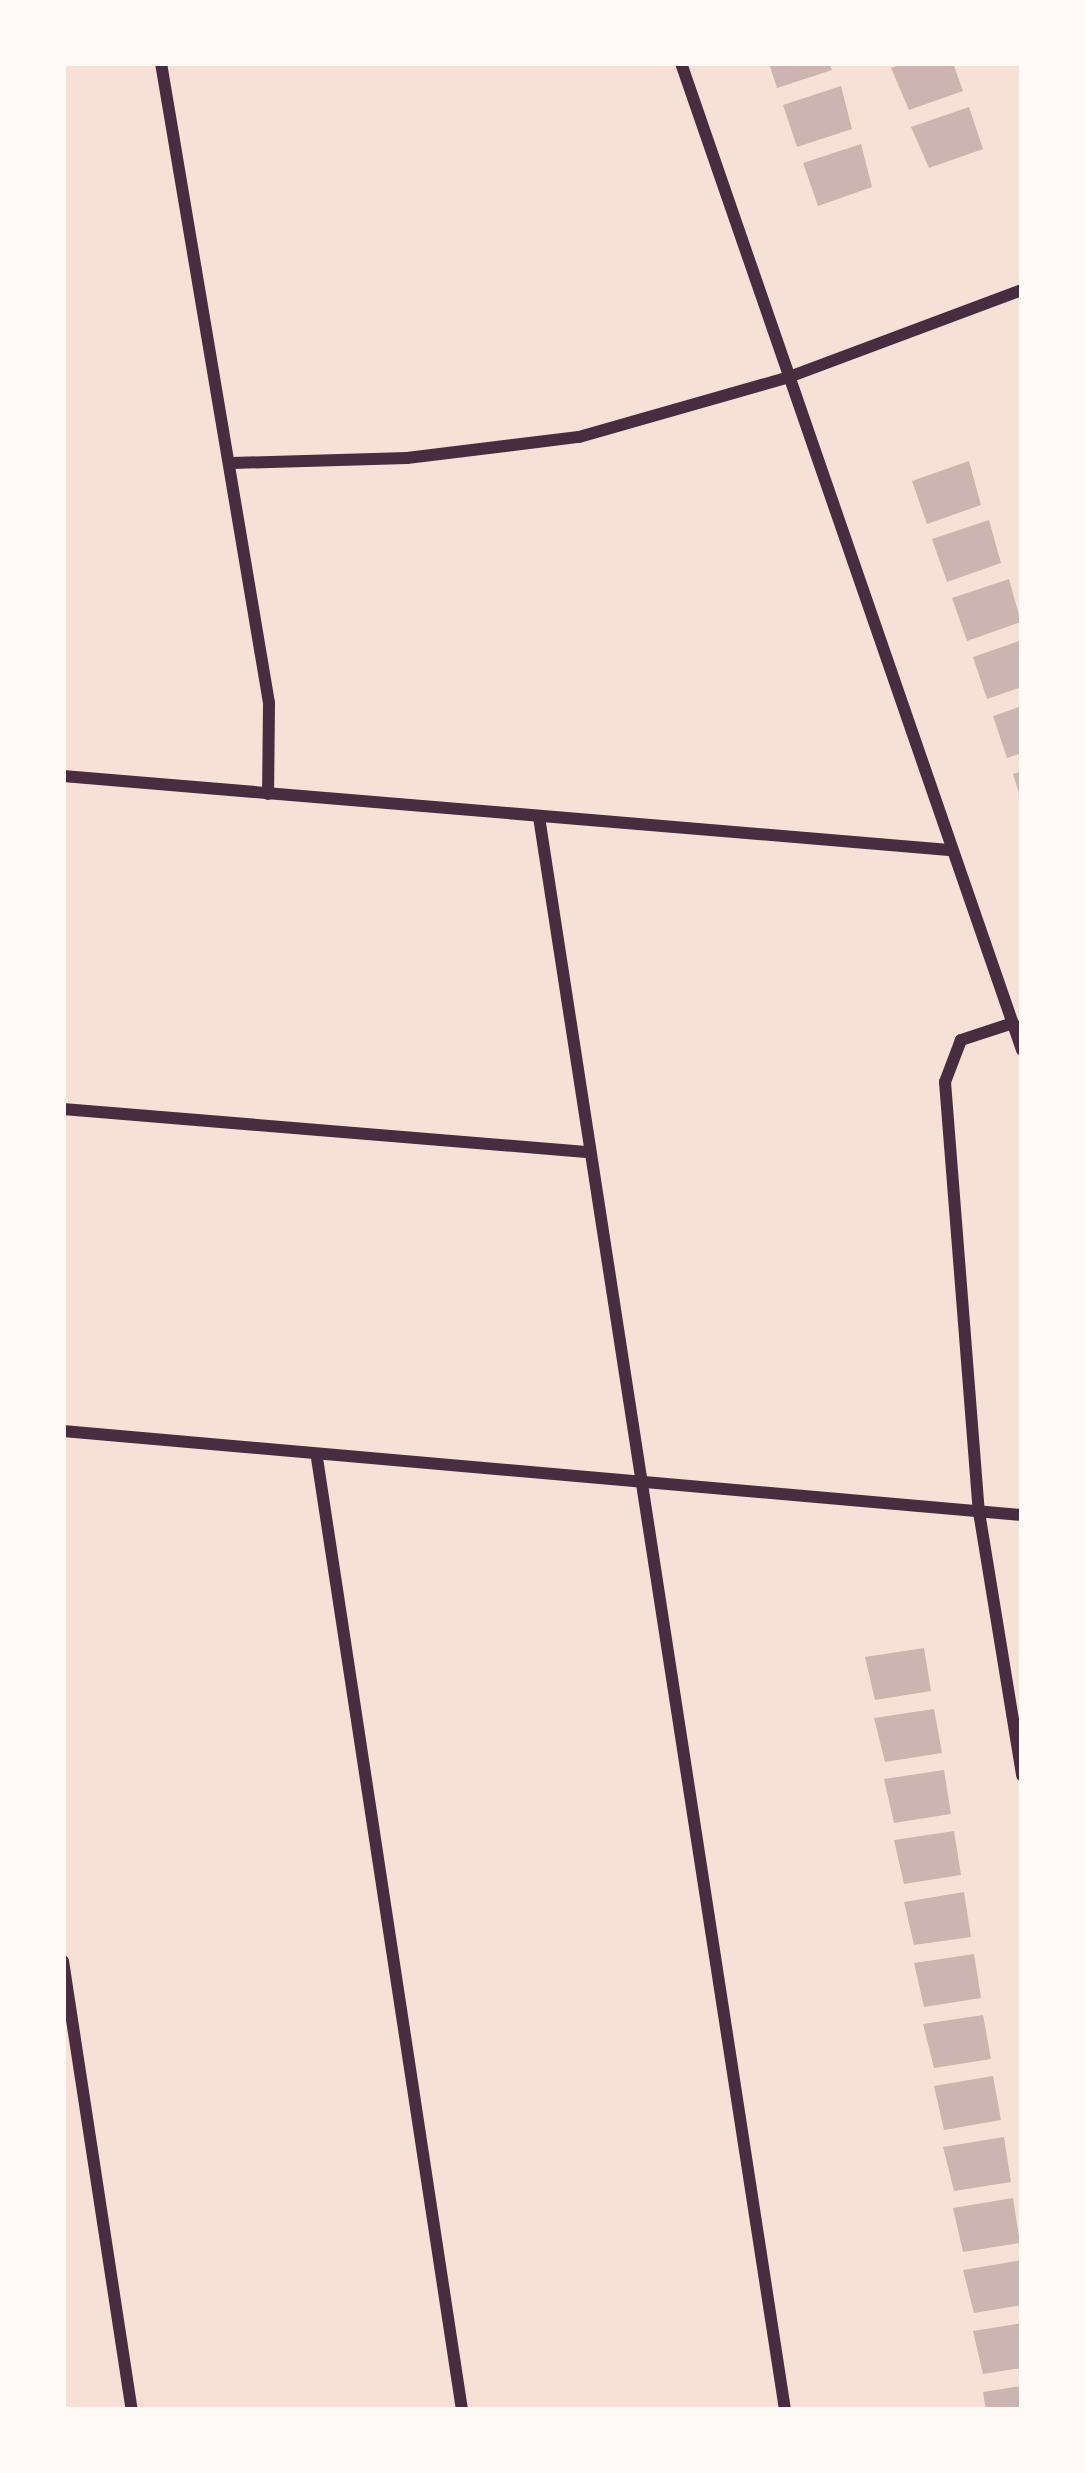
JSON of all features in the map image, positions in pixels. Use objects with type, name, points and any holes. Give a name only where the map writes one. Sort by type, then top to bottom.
[{"type":"street","points":[[161,63],[232,463],[268,704],[268,794]]},
{"type":"street","points":[[681,63],[949,850],[1022,1050]]},
{"type":"street","points":[[232,463],[407,458],[579,437],[789,377],[1022,290]]},
{"type":"street","points":[[63,776],[949,850]]},
{"type":"street","points":[[538,818],[586,1152],[645,1481],[785,2410]]},
{"type":"street","points":[[1012,1023],[961,1040],[945,1082],[979,1512],[1022,1776]]},
{"type":"street","points":[[63,1108],[586,1152]]},
{"type":"street","points":[[63,1431],[317,1458],[1022,1515]]},
{"type":"street","points":[[317,1458],[462,2410]]},
{"type":"street","points":[[63,1961],[132,2410]]},
{"type":"building","points":[[769,63],[829,63],[832,70],[777,88]]},
{"type":"building","points":[[905,63],[953,63],[963,91],[909,110],[891,68]]},
{"type":"building","points":[[841,86],[852,129],[797,147],[783,105]]},
{"type":"building","points":[[969,107],[983,149],[929,168],[911,127]]},
{"type":"building","points":[[861,144],[872,187],[818,206],[803,163]]},
{"type":"building","points":[[969,461],[981,505],[927,524],[912,481]]},
{"type":"building","points":[[989,520],[1001,563],[947,582],[932,539]]},
{"type":"building","points":[[1009,579],[1021,622],[967,641],[952,598]]},
{"type":"building","points":[[1022,640],[1022,687],[987,699],[973,657]]},
{"type":"building","points":[[1022,706],[1022,753],[1007,758],[993,716]]},
{"type":"building","points":[[1022,771],[1022,800],[1021,800],[1013,774]]},
{"type":"building","points":[[924,1648],[931,1691],[875,1700],[865,1657]]},
{"type":"building","points":[[934,1709],[942,1753],[885,1762],[874,1718]]},
{"type":"building","points":[[944,1770],[951,1814],[894,1823],[884,1779]]},
{"type":"building","points":[[954,1831],[961,1875],[904,1884],[894,1840]]},
{"type":"building","points":[[964,1892],[971,1937],[914,1945],[904,1902]]},
{"type":"building","points":[[974,1954],[981,1998],[924,2007],[914,1963]]},
{"type":"building","points":[[983,2015],[991,2059],[934,2068],[923,2024]]},
{"type":"building","points":[[993,2076],[1001,2120],[944,2130],[934,2086]]},
{"type":"building","points":[[1004,2137],[1011,2182],[954,2191],[943,2147]]},
{"type":"building","points":[[1013,2198],[1020,2243],[963,2252],[953,2208]]},
{"type":"building","points":[[1022,2260],[1022,2305],[974,2313],[963,2270]]},
{"type":"building","points":[[1022,2323],[1022,2368],[983,2374],[973,2331]]},
{"type":"building","points":[[1022,2386],[1022,2410],[986,2410],[983,2392]]}]
